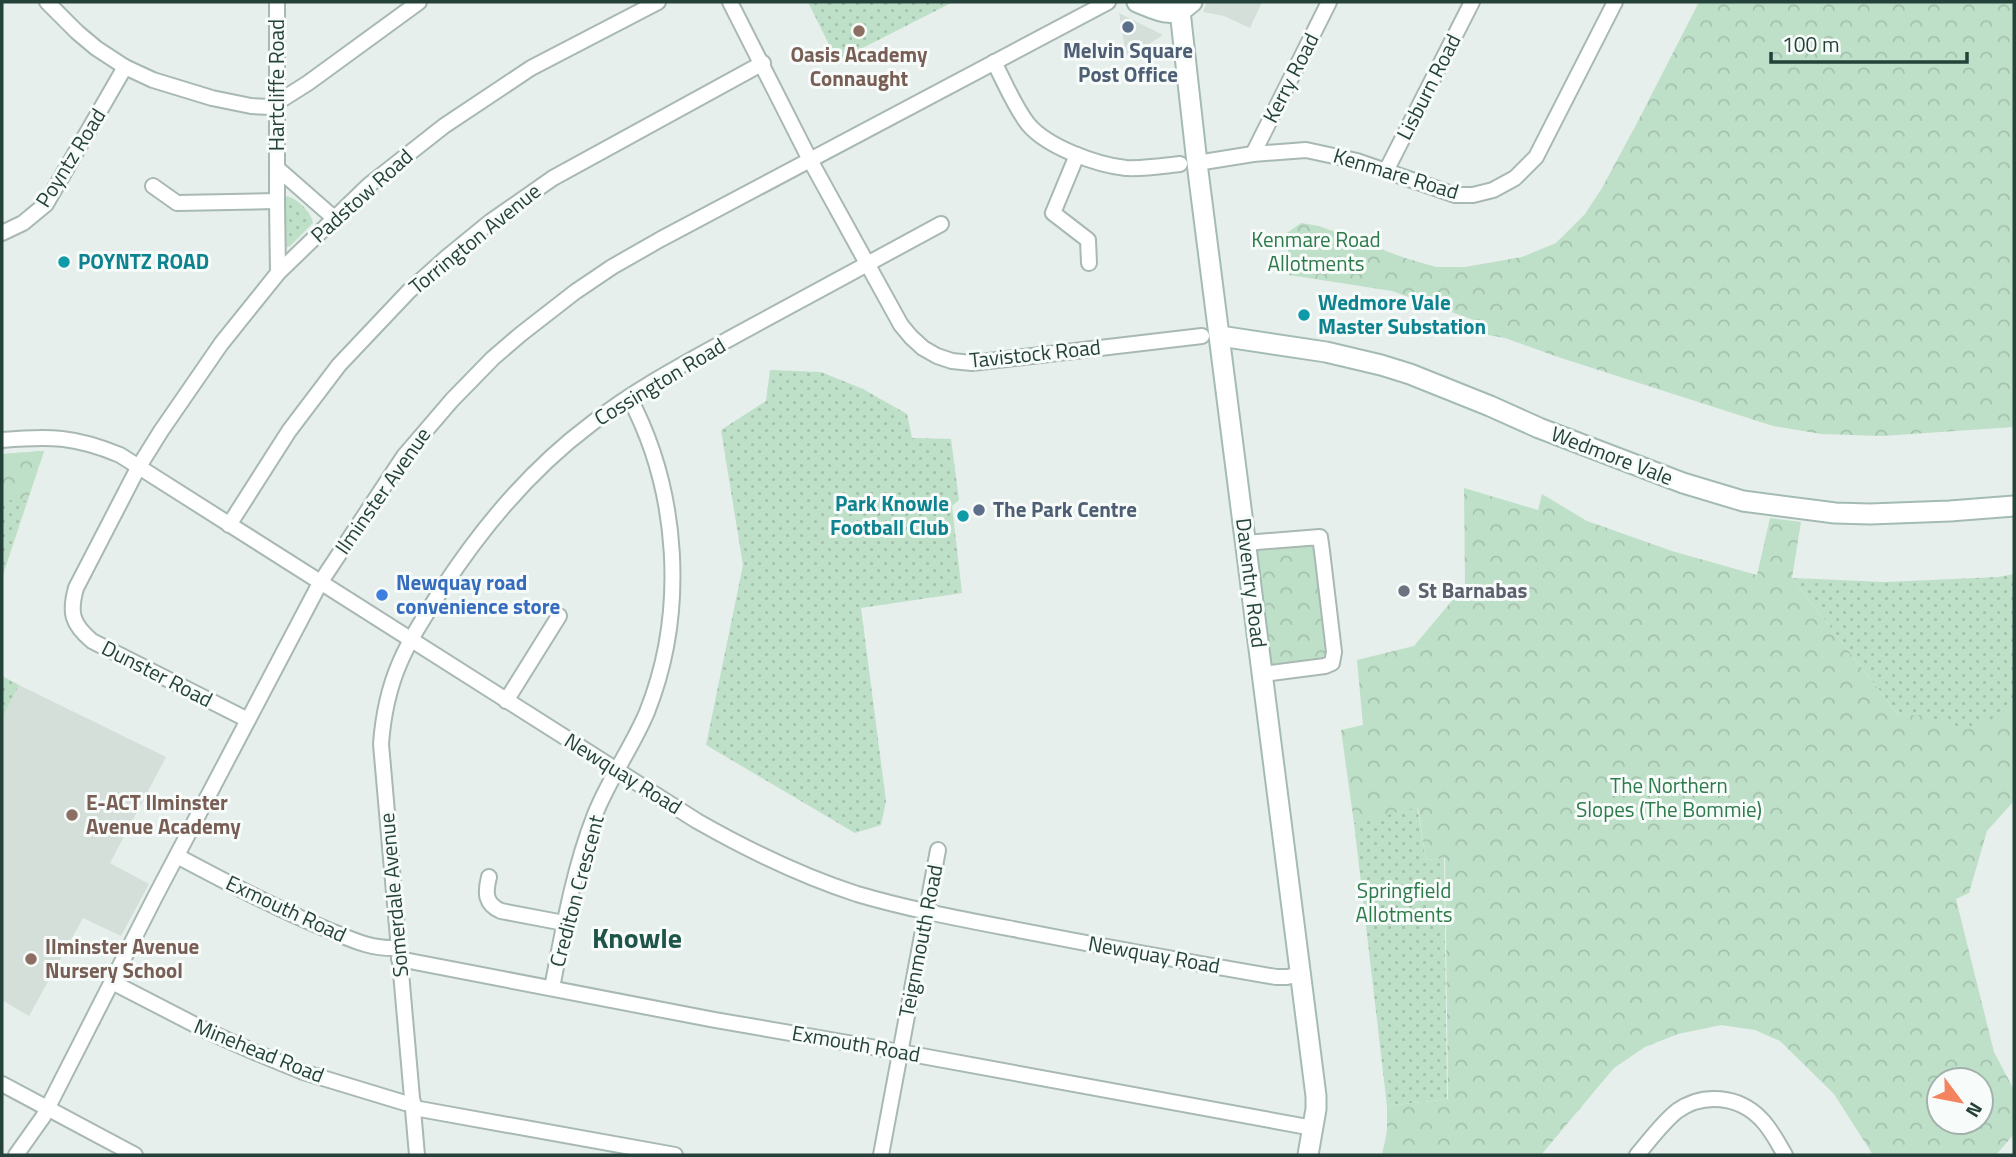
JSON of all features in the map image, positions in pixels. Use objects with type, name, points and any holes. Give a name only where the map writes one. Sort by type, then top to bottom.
[{"type":"street","points":[[47,2],[96,48],[125,67],[180,89],[235,103],[270,107],[308,83],[419,2]]},
{"type":"street","name":"Hartcliffe Road","points":[[277,2],[278,273]]},
{"type":"street","name":"Padstow Road","points":[[138,468],[214,354],[278,273],[369,185],[404,156],[531,68],[657,2]]},
{"type":"street","name":"Tavistock Road","points":[[730,2],[810,160],[901,325],[923,348],[952,361],[972,363],[1211,336]]},
{"type":"street","name":"Ilminster Avenue","points":[[16,1155],[43,1117],[320,583],[404,456],[452,400],[521,334],[612,267],[1108,2]]},
{"type":"street","points":[[1137,2],[1167,12],[1186,6]]},
{"type":"street","name":"Kerry Road","points":[[1253,154],[1329,2]]},
{"type":"street","name":"Lisburn Road","points":[[1386,172],[1472,2]]},
{"type":"street","name":"Kenmare Road","points":[[994,62],[1020,113],[1040,136],[1077,155],[1107,164],[1128,168],[1300,149],[1357,161],[1443,192],[1462,196],[1487,192],[1515,178],[1529,166],[1615,2]]},
{"type":"street","name":"Daventry Road","points":[[1186,6],[1189,163],[1211,336],[1245,543],[1263,674],[1316,1096],[1308,1155]]},
{"type":"street","name":"Torrington Avenue","points":[[229,525],[289,431],[339,365],[409,291],[446,258],[490,222],[553,178],[762,63]]},
{"type":"street","name":"Poyntz Road","points":[[2,233],[23,223],[46,204],[125,67]]},
{"type":"street","points":[[1077,155],[1053,213],[1088,240],[1089,263]]},
{"type":"street","name":"Hartcliffe Road","points":[[277,168],[334,218]]},
{"type":"street","points":[[153,186],[177,203],[276,201]]},
{"type":"street","name":"Cossington Road","points":[[410,640],[458,563],[506,503],[561,448],[591,424],[651,382],[941,224]]},
{"type":"street","name":"Wedmore Vale","points":[[1211,336],[1326,352],[1410,374],[1683,483],[1742,501],[1835,513],[1871,514],[2014,506]]},
{"type":"street","name":"Crediton Crescent","points":[[552,988],[564,923],[594,818],[653,696],[669,623],[673,590],[672,555],[661,478],[648,436],[629,397]]},
{"type":"street","name":"Newquay Road","points":[[2,440],[45,437],[73,439],[120,455],[506,701],[729,839],[791,869],[858,894],[926,912],[1120,950],[1276,976],[1301,974]]},
{"type":"street","name":"Dunster Road","points":[[138,468],[76,588],[72,603],[73,618],[80,631],[92,641],[248,720]]},
{"type":"street","points":[[1245,543],[1320,537],[1322,551],[1334,652],[1332,663],[1263,674]]},
{"type":"street","points":[[506,701],[559,616]]},
{"type":"street","name":"Somerdale Avenue","points":[[410,640],[388,693],[381,744],[417,1155]]},
{"type":"street","name":"Teignmouth Road","points":[[881,1155],[937,850]]},
{"type":"street","name":"Exmouth Road","points":[[177,856],[304,920],[368,946],[399,954],[715,1020],[1313,1128]]},
{"type":"street","points":[[489,877],[487,899],[492,907],[564,923]]},
{"type":"street","name":"Minehead Road","points":[[111,982],[207,1031],[303,1072],[405,1103],[675,1155]]},
{"type":"street","points":[[2,1084],[113,1150],[135,1155]]},
{"type":"street","points":[[1637,1155],[1679,1110],[1700,1100],[1718,1099],[1740,1104],[1757,1115],[1785,1155]]},
{"type":"shaded area","points":[[1207,2],[1262,2],[1250,28],[1224,16],[1203,12]]},
{"type":"shaded area","points":[[1119,13],[1163,35],[1130,56],[1126,55]]},
{"type":"shaded area","name":"E-ACT Ilminster Avenue Academy","points":[[19,685],[166,757],[110,863],[149,884],[121,936],[83,918],[29,1016],[2,1000],[2,719]]},
{"type":"green space","name":"Oasis Academy Connaught","points":[[808,2],[953,2],[837,61]]},
{"type":"green space","name":"Kenmare Road Allotments","points":[[1699,2],[2014,2],[2014,427],[1882,436],[1821,434],[1773,426],[1505,338],[1483,334],[1485,324],[1392,291],[1289,275],[1287,233],[1301,223],[1319,226],[1436,267],[1465,267],[1522,257],[1556,243],[1585,214],[1602,188]]},
{"type":"green space","points":[[287,196],[303,206],[313,223],[285,248],[283,202]]},
{"type":"green space","points":[[770,370],[821,372],[863,389],[907,414],[912,438],[951,439],[959,500],[952,506],[962,593],[861,608],[886,801],[881,825],[855,833],[706,745],[743,565],[721,430],[766,401]]},
{"type":"green space","points":[[44,451],[2,578],[2,454]]},
{"type":"green space","points":[[44,451],[27,501],[2,500],[2,454]]},
{"type":"green space","name":"The Northern Slopes (The Bommie)","points":[[1464,488],[1538,510],[1542,494],[1587,521],[1672,551],[1757,575],[1770,518],[1801,522],[1792,578],[1899,716],[1922,715],[1960,728],[1974,727],[2014,708],[2014,801],[1987,831],[1969,893],[1956,899],[1994,1052],[2014,1090],[2014,1134],[1996,1155],[1873,1155],[1834,1094],[1780,1041],[1755,1030],[1721,1025],[1678,1034],[1645,1047],[1614,1068],[1541,1155],[1382,1155],[1387,1131],[1387,1106],[1448,1099],[1445,858],[1426,860],[1418,807],[1354,823],[1341,730],[1363,725],[1357,660],[1414,646],[1465,585]]},
{"type":"green space","points":[[1308,542],[1315,545],[1331,661],[1270,667],[1254,549]]},
{"type":"green space","points":[[2014,574],[2014,726],[1931,757],[1792,578],[1885,582]]},
{"type":"green space","points":[[2,676],[19,685],[2,719]]},
{"type":"green space","name":"Springfield Allotments","points":[[1417,805],[1426,860],[1444,858],[1447,1099],[1387,1106],[1354,823]]},
{"type":"place","name":"Melvin Square Post Office","points":[[1128,27]]},
{"type":"place","name":"Oasis Academy Connaught","points":[[859,31]]},
{"type":"place","name":"POYNTZ ROAD","points":[[64,262]]},
{"type":"place","name":"Wedmore Vale Master Substation","points":[[1304,315]]},
{"type":"place","name":"The Park Centre","points":[[979,510]]},
{"type":"place","name":"Park Knowle Football Club","points":[[963,516]]},
{"type":"place","name":"St Barnabas","points":[[1404,591]]},
{"type":"place","name":"Newquay road convenience store","points":[[382,595]]},
{"type":"place","name":"E-ACT Ilminster Avenue Academy","points":[[72,815]]},
{"type":"place","name":"Ilminster Avenue Nursery School","points":[[31,959]]},
{"type":"district","name":"Knowle","points":[[637,938]]}]
